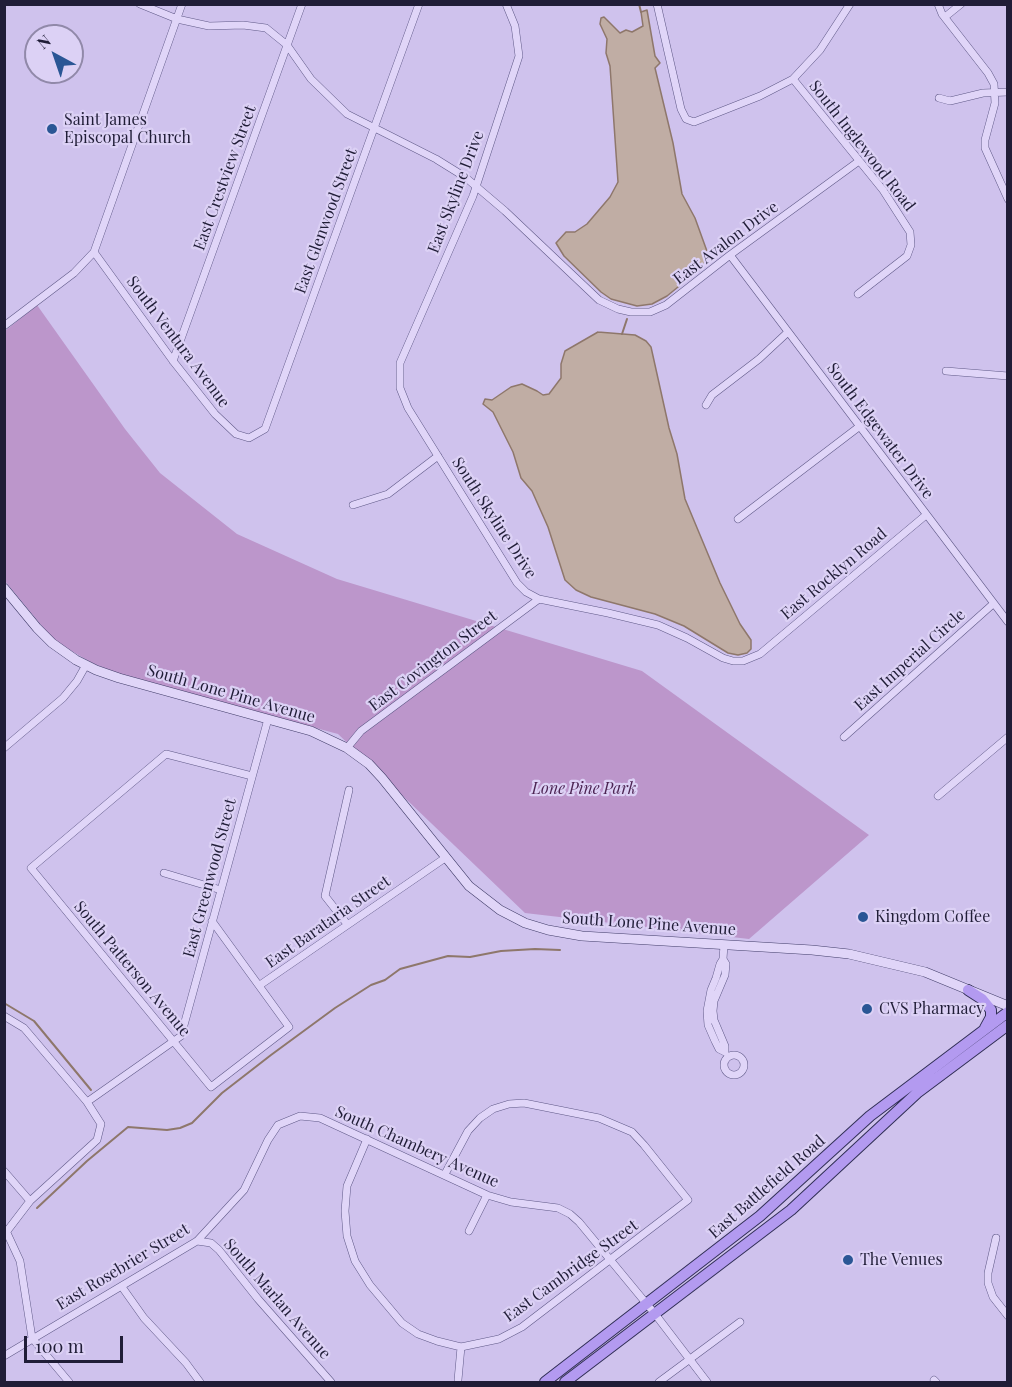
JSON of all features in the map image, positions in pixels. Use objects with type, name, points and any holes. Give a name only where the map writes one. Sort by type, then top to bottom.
[{"type":"main road","name":"South Lone Pine Avenue","points":[[4,588],[44,636],[68,655],[86,665],[119,678],[311,731],[346,748],[369,764],[382,778],[462,878],[484,899],[508,915],[537,927],[582,936],[812,950],[868,958],[925,972],[1008,1006]]},
{"type":"main road","points":[[968,990],[982,999],[991,1010],[988,1024],[983,1030]]},
{"type":"main road","name":"East Battlefield Road","points":[[545,1383],[760,1216],[870,1116],[1008,1012]]},
{"type":"main road","name":"East Battlefield Road","points":[[565,1383],[791,1210],[917,1093],[1008,1025]]},
{"type":"street","points":[[140,4],[177,19],[209,26],[243,25],[266,28],[287,45],[311,79],[347,114],[436,159],[477,186]]},
{"type":"street","points":[[4,326],[74,273],[94,252],[183,4]]},
{"type":"street","name":"East Crestview Street","points":[[173,361],[302,4]]},
{"type":"street","name":"East Glenwood Street","points":[[249,438],[266,429],[419,4]]},
{"type":"street","name":"East Skyline Drive","points":[[400,363],[477,186],[519,56],[516,26],[506,4]]},
{"type":"street","points":[[657,4],[681,109],[686,119],[698,122],[769,93],[793,79],[820,50],[850,4]]},
{"type":"street","points":[[938,4],[945,17],[988,73],[996,93],[995,108],[985,148],[987,157],[1008,199]]},
{"type":"street","points":[[945,17],[962,4]]},
{"type":"street","name":"South Inglewood Road","points":[[793,79],[883,190],[908,228],[911,245],[907,256],[858,294]]},
{"type":"street","points":[[939,98],[950,101],[983,93],[1008,92]]},
{"type":"street","name":"East Avalon Drive","points":[[477,186],[599,300],[631,312],[656,310],[671,302],[730,255],[859,161]]},
{"type":"street","name":"South Ventura Avenue","points":[[94,252],[173,361],[215,414],[236,434],[249,438]]},
{"type":"street","name":"South Edgewater Drive","points":[[730,255],[1008,622]]},
{"type":"street","points":[[706,405],[712,395],[759,359],[788,332]]},
{"type":"street","name":"South Skyline Drive","points":[[400,363],[400,388],[408,408],[509,572],[526,592],[539,598],[658,626],[687,638],[728,660],[743,661],[760,654]]},
{"type":"street","points":[[946,371],[1008,376]]},
{"type":"street","points":[[738,519],[860,426]]},
{"type":"street","points":[[353,505],[388,494],[438,456]]},
{"type":"street","name":"East Rocklyn Road","points":[[760,654],[926,515]]},
{"type":"street","name":"East Covington Street","points":[[346,748],[371,724],[539,598]]},
{"type":"street","name":"East Imperial Circle","points":[[844,737],[993,604]]},
{"type":"street","points":[[4,748],[63,698],[86,665]]},
{"type":"street","name":"East Greenwood Street","points":[[175,1041],[181,1036],[268,719]]},
{"type":"street","points":[[938,796],[1008,737]]},
{"type":"street","name":"South Patterson Avenue","points":[[211,1087],[31,868],[166,754],[252,776]]},
{"type":"street","points":[[347,924],[325,896],[349,790]]},
{"type":"street","name":"East Barataria Street","points":[[211,1087],[289,1027],[260,986],[445,858]]},
{"type":"street","points":[[164,873],[221,890]]},
{"type":"street","points":[[212,921],[260,986]]},
{"type":"street","points":[[724,945],[723,959],[720,964],[722,970],[707,1001],[710,1011],[708,1025],[719,1049],[726,1055]]},
{"type":"street","points":[[4,1016],[24,1028],[87,1102],[101,1124],[97,1140],[30,1201],[5,1234],[20,1261],[32,1338],[69,1383]]},
{"type":"street","points":[[87,1102],[175,1041]]},
{"type":"street","name":"East Cambridge Street","points":[[445,1174],[468,1131],[480,1118],[493,1109],[509,1104],[524,1103],[599,1118],[632,1132],[688,1200],[522,1327],[499,1339],[461,1347]]},
{"type":"street","name":"South Chambery Avenue","points":[[278,1125],[300,1116],[321,1118],[487,1195],[511,1202],[558,1209],[570,1214],[655,1314],[707,1383]]},
{"type":"street","name":"East Rosebrier Street","points":[[4,1356],[197,1241],[244,1190],[268,1140],[278,1125]]},
{"type":"street","points":[[367,1139],[347,1186],[345,1210],[347,1236],[356,1261],[370,1285],[402,1323],[418,1334],[461,1347],[458,1380]]},
{"type":"street","points":[[4,1171],[30,1201]]},
{"type":"street","points":[[469,1231],[487,1195]]},
{"type":"street","points":[[996,1238],[988,1283],[993,1297],[1008,1316]]},
{"type":"street","name":"South Marlan Avenue","points":[[197,1241],[210,1243],[219,1250],[331,1383]]},
{"type":"street","points":[[122,1287],[144,1318],[186,1363],[200,1383]]},
{"type":"street","points":[[659,1383],[740,1322]]},
{"type":"green space","name":"Lone Pine Park","points":[[37,305],[125,429],[160,473],[237,534],[337,579],[642,671],[869,835],[749,939],[525,913],[338,734],[123,676],[92,663],[70,650],[51,637],[5,581],[5,331]]},
{"type":"shaded area","points":[[647,10],[655,56],[660,63],[655,68],[673,143],[682,194],[695,218],[708,254],[700,269],[667,296],[652,304],[637,306],[611,299],[601,292],[564,256],[556,243],[566,232],[575,232],[587,224],[610,197],[618,182],[610,66],[606,53],[607,39],[600,24],[601,18],[604,17],[620,33],[626,30],[632,32],[643,26],[641,12]]},
{"type":"shaded area","points":[[598,332],[635,335],[651,347],[677,454],[685,499],[720,583],[740,624],[751,640],[751,649],[747,653],[738,655],[728,653],[684,626],[655,614],[591,597],[576,590],[565,580],[548,527],[532,491],[521,478],[513,452],[493,412],[483,404],[485,399],[492,400],[511,387],[522,384],[543,395],[549,394],[561,378],[561,364],[565,351]]},
{"type":"waterway","points":[[639,4],[641,12]]},
{"type":"waterway","points":[[622,334],[627,319]]},
{"type":"waterway","points":[[37,1208],[87,1161],[128,1127],[167,1130],[192,1123],[222,1093],[271,1055],[335,1008],[400,969],[448,956],[470,957],[501,951],[535,949],[560,950]]},
{"type":"waterway","points":[[4,1003],[34,1021],[91,1090]]},
{"type":"place","name":"Saint James Episcopal Church","points":[[52,129]]},
{"type":"place","name":"Kingdom Coffee","points":[[863,917]]},
{"type":"place","name":"CVS Pharmacy","points":[[867,1009]]},
{"type":"place","name":"The Venues","points":[[848,1260]]}]
